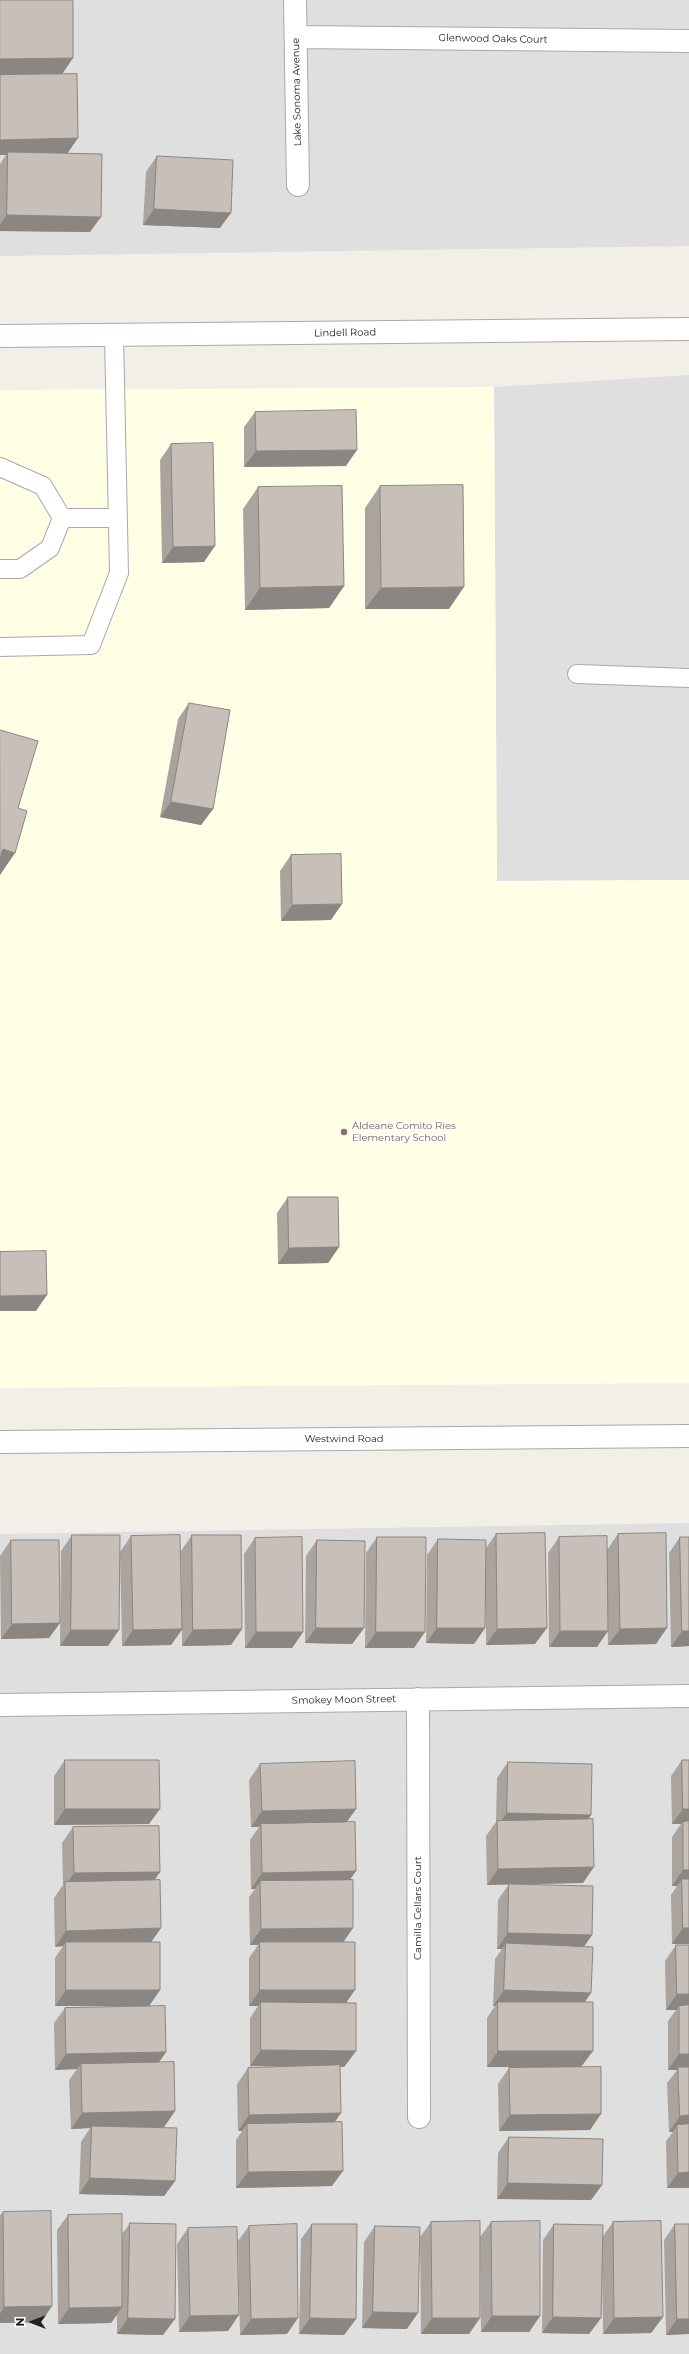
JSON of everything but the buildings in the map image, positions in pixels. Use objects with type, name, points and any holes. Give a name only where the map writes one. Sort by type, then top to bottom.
[{"type":"street","name":"Lake Sonoma Avenue","points":[[296,0],[298,185]]},
{"type":"street","name":"Glenwood Oaks Court","points":[[296,37],[689,41]]},
{"type":"street","name":"Lindell Road","points":[[0,336],[689,329]]},
{"type":"street","name":"Westwind Road","points":[[0,1442],[689,1436]]},
{"type":"street","name":"Smokey Moon Street","points":[[0,1705],[689,1696]]},
{"type":"street","name":"Camilla Cellars Court","points":[[418,1699],[419,2117]]},
{"type":"lane","points":[[0,647],[91,645],[119,573],[114,335]]},
{"type":"lane","points":[[0,467],[43,486],[62,518]]},
{"type":"lane","points":[[62,518],[118,518]]},
{"type":"lane","points":[[0,569],[20,569],[50,548],[62,518]]},
{"type":"lane","points":[[576,674],[689,678]]},
{"type":"shaded area","points":[[0,0],[689,0],[689,246],[0,256]]},
{"type":"shaded area","points":[[689,375],[689,880],[497,881],[494,387]]},
{"type":"shaded area","name":"Aldeane Comito Ries Elementary School","points":[[494,387],[497,881],[689,880],[689,1383],[0,1388],[0,390]]},
{"type":"shaded area","points":[[689,1523],[689,2354],[0,2354],[0,1534]]},
{"type":"place","name":"Aldeane Comito Ries Elementary School","points":[[344,1132]]}]
